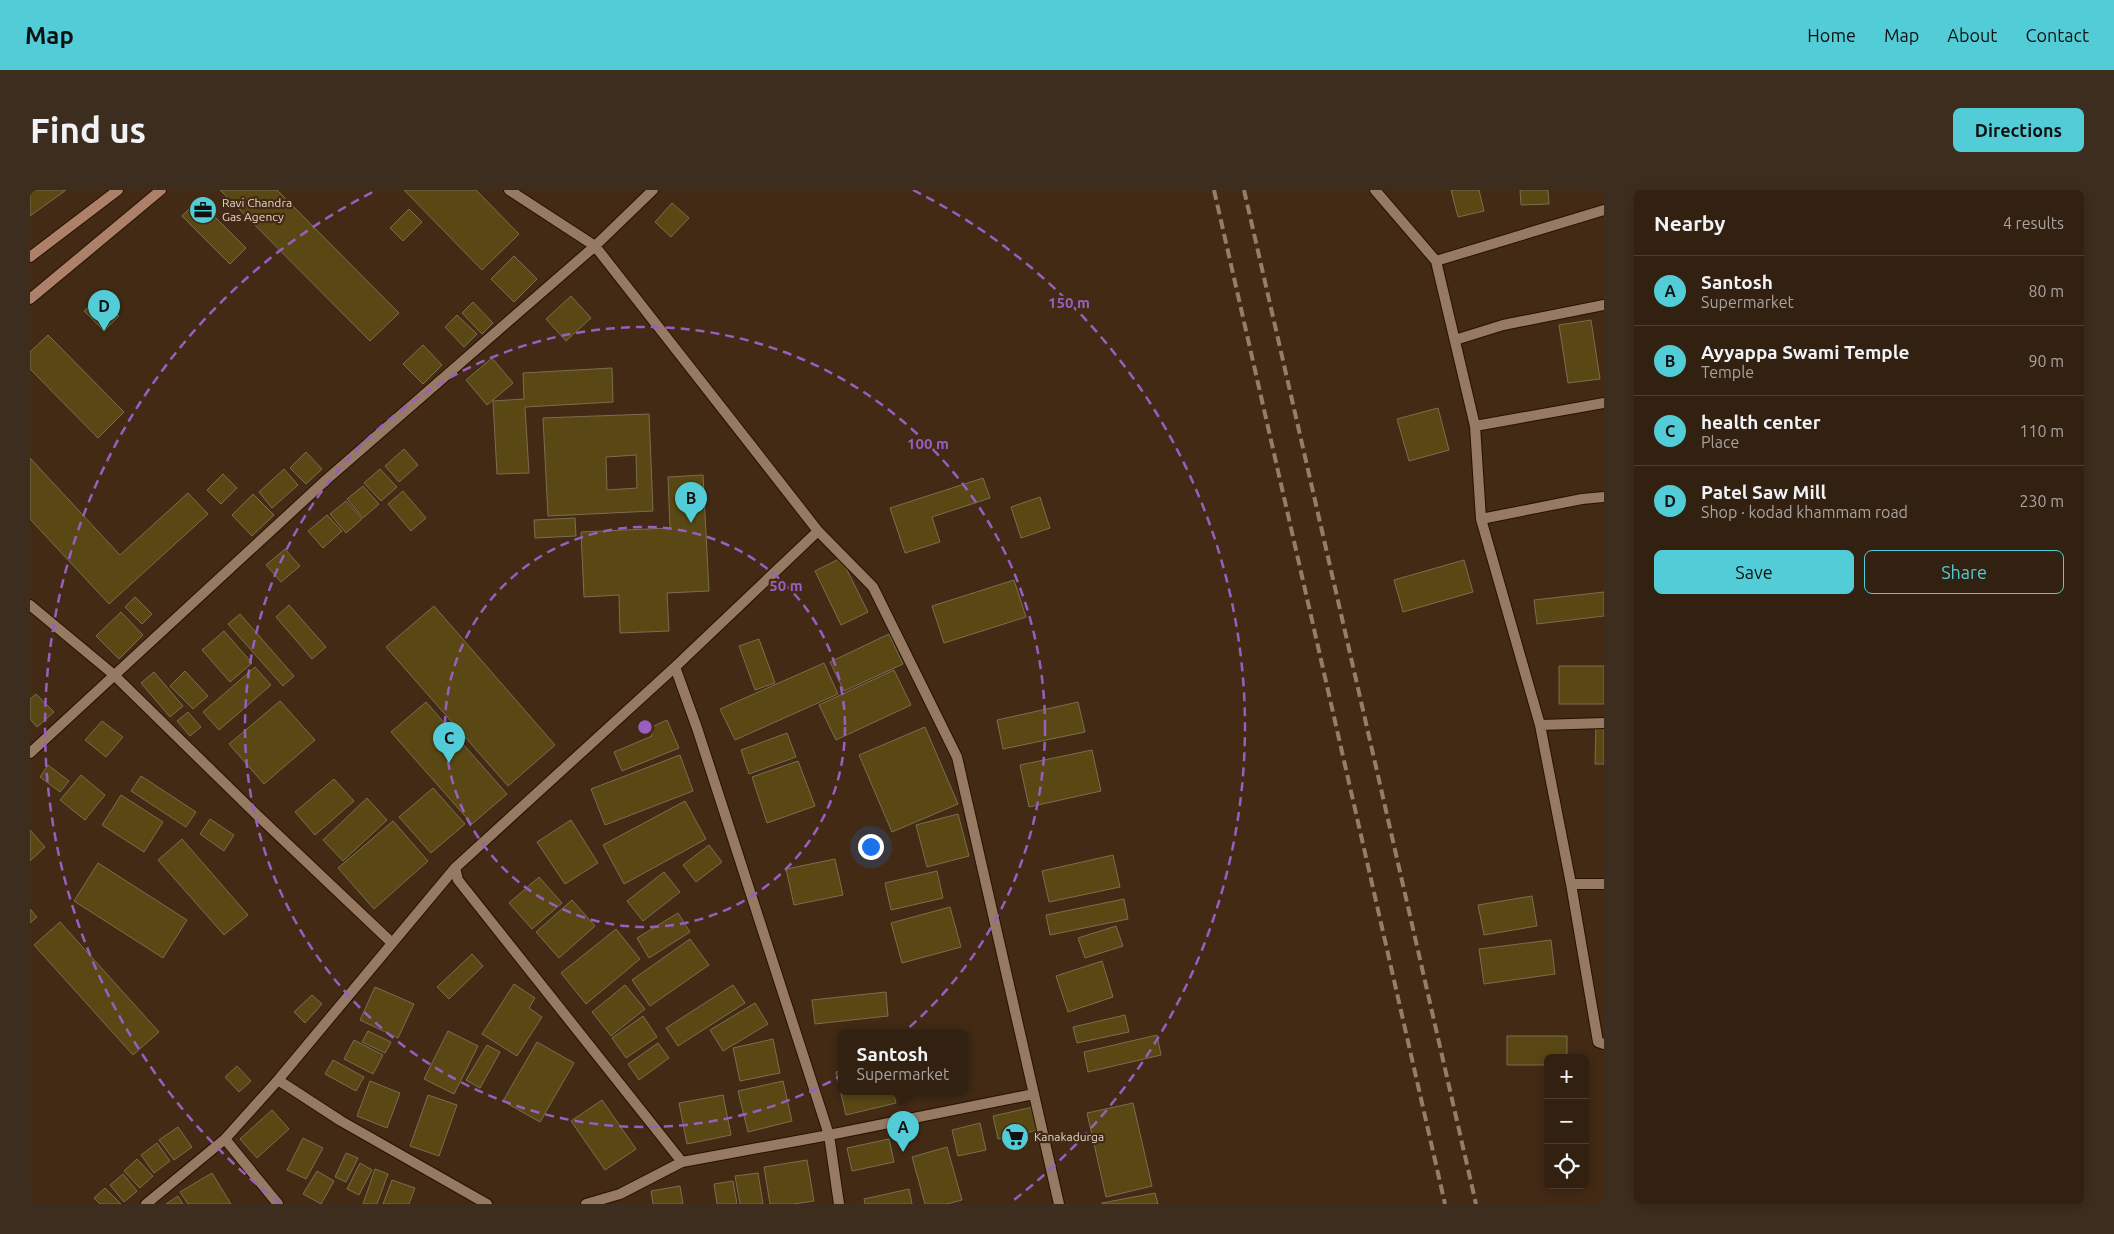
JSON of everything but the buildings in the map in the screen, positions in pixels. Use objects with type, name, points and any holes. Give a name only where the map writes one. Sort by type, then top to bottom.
[{"type":"main road","points":[[30,257],[118,190]]},
{"type":"main road","points":[[30,299],[161,190]]},
{"type":"street","points":[[510,190],[595,246],[818,531],[873,587],[957,757],[1060,1204]]},
{"type":"street","points":[[30,753],[113,674],[333,473],[595,246],[653,190]]},
{"type":"street","points":[[1375,190],[1436,261],[1476,426],[1481,520],[1540,725],[1571,884],[1598,1042],[1604,1044]]},
{"type":"street","points":[[1436,261],[1604,210]]},
{"type":"street","points":[[1456,340],[1503,325],[1604,305]]},
{"type":"street","points":[[1476,426],[1604,403]]},
{"type":"street","points":[[1481,520],[1582,499],[1604,497]]},
{"type":"street","points":[[146,1204],[225,1139],[278,1080],[455,868],[675,667],[818,531]]},
{"type":"street","points":[[30,605],[113,674],[257,815],[392,942]]},
{"type":"street","points":[[675,667],[697,728],[829,1135],[839,1204]]},
{"type":"street","points":[[1540,725],[1604,723]]},
{"type":"street","points":[[455,868],[458,880],[682,1162]]},
{"type":"street","points":[[1571,884],[1604,884]]},
{"type":"street","points":[[278,1080],[341,1121],[487,1204]]},
{"type":"street","points":[[586,1204],[620,1194],[682,1162],[1034,1094]]},
{"type":"street","points":[[225,1139],[278,1204]]},
{"type":"railway","points":[[1214,190],[1445,1204]]},
{"type":"railway","points":[[1244,190],[1476,1204]]},
{"type":"place","name":"Ravi Chandra Gas Agency","points":[[203,210]]},
{"type":"place","name":"Patel Saw Mill","points":[[104,331]]},
{"type":"place","name":"Ayyappa Swami Temple","points":[[691,523]]},
{"type":"place","name":"health center","points":[[449,763]]},
{"type":"place","name":"Kanakadurga","points":[[1015,1137]]},
{"type":"place","name":"Santosh","points":[[903,1152]]}]
